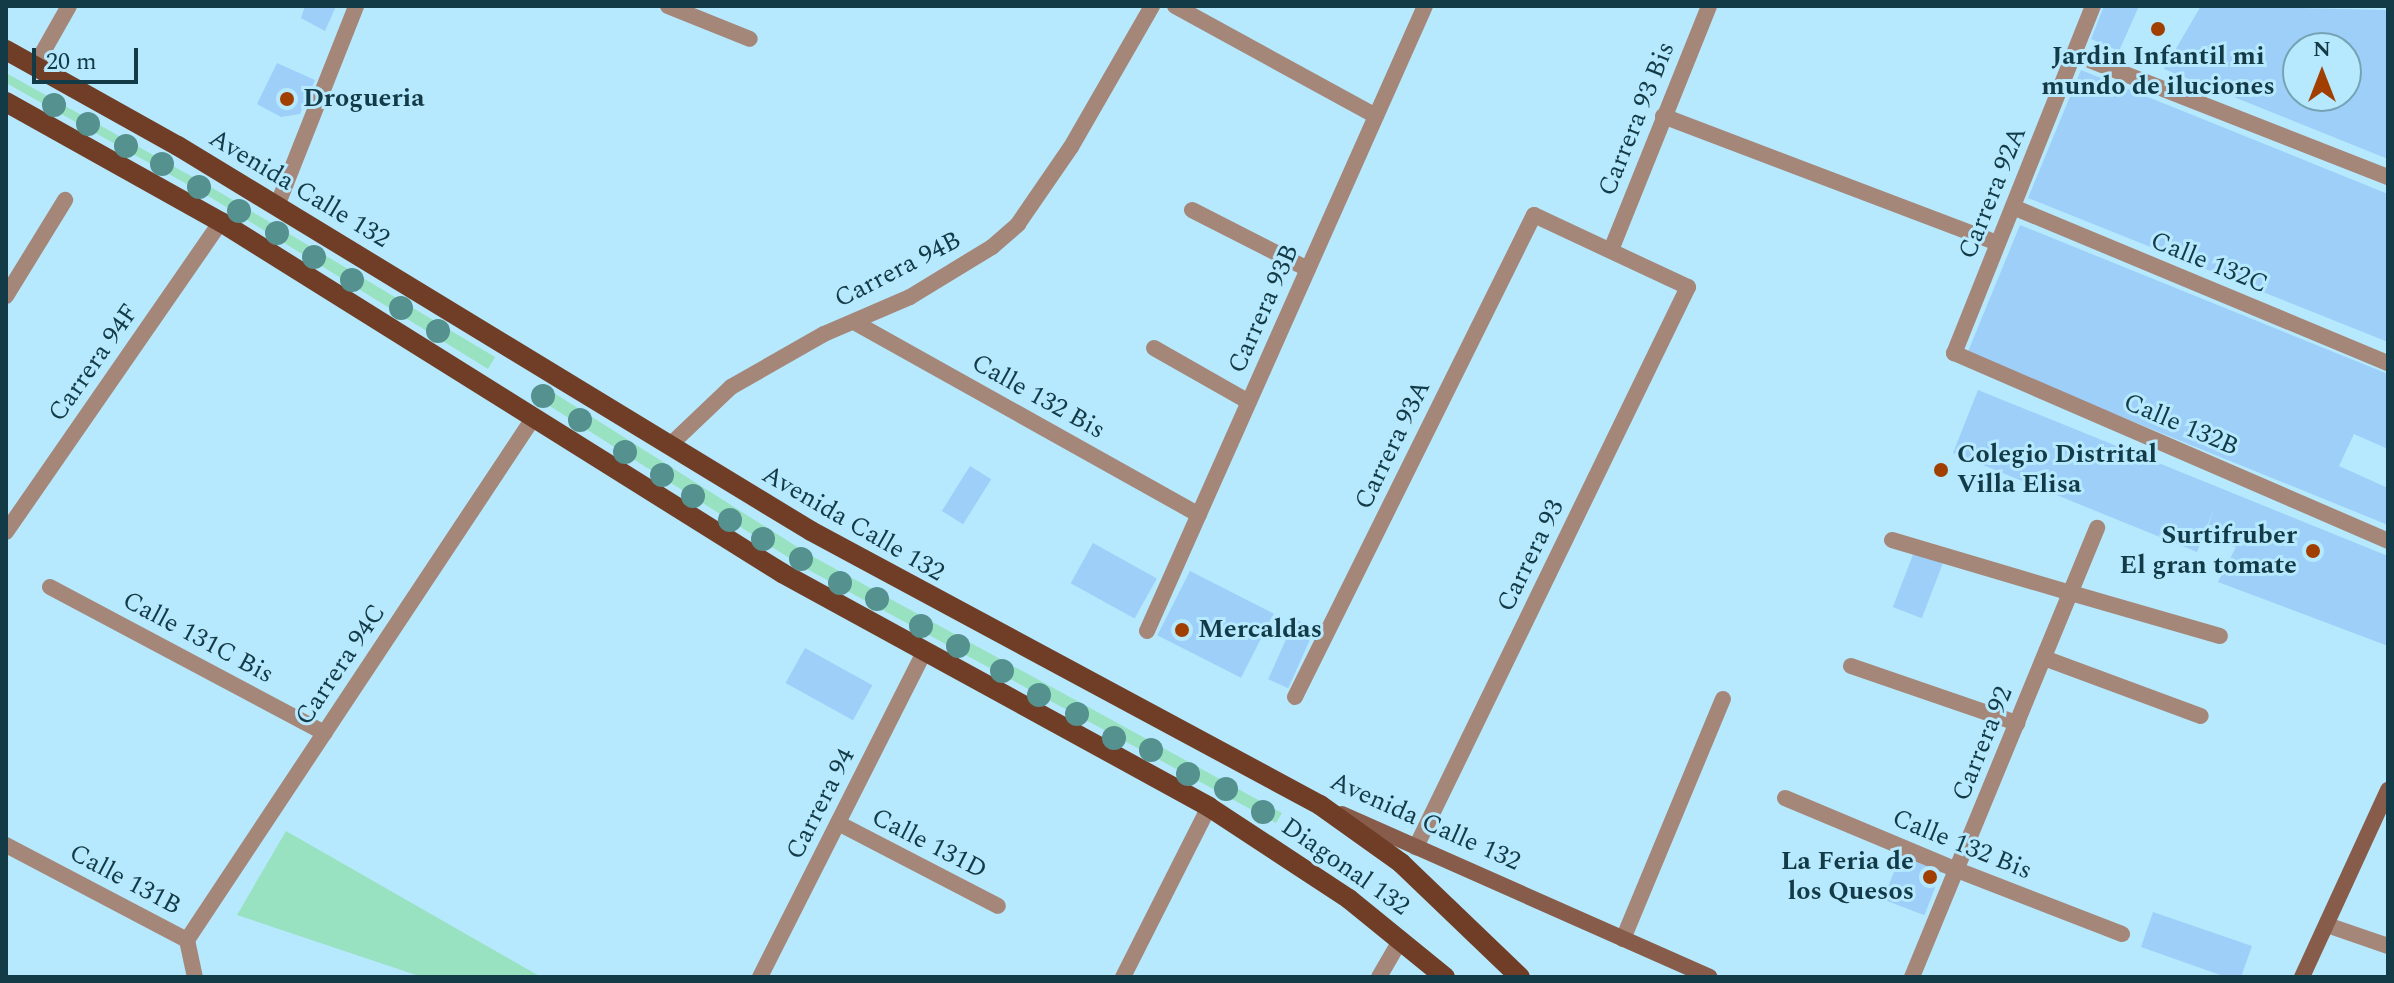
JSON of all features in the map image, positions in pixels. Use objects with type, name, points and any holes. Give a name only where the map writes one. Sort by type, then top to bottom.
[{"type":"main road","name":"Avenida Calle 132","points":[[6,50],[277,206],[669,446],[948,609],[1320,805],[1710,977]]},
{"type":"main road","points":[[6,102],[221,222],[782,573],[1209,807]]},
{"type":"main road","points":[[2302,977],[2388,790]]},
{"type":"main road","name":"Diagonal 132","points":[[1320,805],[1401,863],[1520,977]]},
{"type":"main road","name":"Diagonal 132","points":[[1209,807],[1308,870],[1401,939],[1445,977]]},
{"type":"street","points":[[35,66],[69,6]]},
{"type":"street","points":[[277,206],[356,6]]},
{"type":"street","points":[[668,6],[750,39]]},
{"type":"street","name":"Carrera 94B","points":[[669,446],[731,387],[961,267],[1018,224],[1071,147],[1152,6]]},
{"type":"street","points":[[1175,6],[1376,116]]},
{"type":"street","name":"Carrera 93B","points":[[1147,631],[1425,6]]},
{"type":"street","name":"Carrera 93 Bis","points":[[1611,250],[1709,6]]},
{"type":"street","name":"Carrera 92A","points":[[1954,353],[2093,6]]},
{"type":"street","points":[[2074,54],[2388,177]]},
{"type":"street","points":[[1663,116],[1998,243]]},
{"type":"street","points":[[6,296],[65,200]]},
{"type":"street","name":"Calle 132C","points":[[2013,207],[2388,363]]},
{"type":"street","points":[[1192,210],[1308,269]]},
{"type":"street","name":"Carrera 93A","points":[[1295,697],[1534,215],[1611,250]]},
{"type":"street","name":"Carrera 94F","points":[[6,532],[221,222]]},
{"type":"street","name":"Carrera 93","points":[[1416,847],[1688,287],[1611,250]]},
{"type":"street","name":"Calle 132 Bis","points":[[854,322],[1199,515]]},
{"type":"street","points":[[1154,348],[1249,402]]},
{"type":"street","name":"Calle 132B","points":[[1954,353],[2388,541]]},
{"type":"street","name":"Carrera 94C","points":[[187,940],[534,417]]},
{"type":"street","name":"Carrera 92","points":[[1912,977],[2097,528]]},
{"type":"street","points":[[1892,540],[2220,636]]},
{"type":"street","name":"Calle 131C Bis","points":[[50,587],[325,733]]},
{"type":"street","name":"Carrera 94","points":[[760,977],[924,652]]},
{"type":"street","points":[[2044,658],[2201,716]]},
{"type":"street","points":[[1851,666],[2017,723]]},
{"type":"street","points":[[1623,939],[1723,699]]},
{"type":"street","name":"Calle 132 Bis","points":[[1785,798],[2122,934]]},
{"type":"street","points":[[1123,977],[1209,807]]},
{"type":"street","name":"Calle 131D","points":[[838,823],[998,906]]},
{"type":"street","name":"Calle 131B","points":[[6,845],[187,940],[195,977]]},
{"type":"street","points":[[2327,925],[2388,946]]},
{"type":"street","points":[[1379,977],[1401,939]]},
{"type":"green space","points":[[6,73],[216,190],[495,357],[488,369],[210,197],[6,83]]},
{"type":"green space","points":[[543,386],[810,555],[1282,813],[1276,823],[805,568],[534,396]]},
{"type":"green space","points":[[286,831],[541,977],[422,977],[237,915]]},
{"type":"building","points":[[305,6],[336,6],[325,31],[301,18]]},
{"type":"building","points":[[2104,6],[2139,6],[2119,51],[2091,39]]},
{"type":"building","points":[[2201,6],[2388,10],[2388,159],[2164,69]]},
{"type":"building","points":[[277,63],[315,80],[300,114],[281,117],[257,104]]},
{"type":"building","points":[[2081,70],[2388,194],[2388,342],[2028,198]]},
{"type":"building","points":[[2020,225],[2388,374],[2388,449],[2354,434],[2339,466],[2388,488],[2388,525],[1967,354]]},
{"type":"building","points":[[1978,390],[2388,556],[2388,646],[2218,582],[2236,547],[2204,538],[2214,508],[2197,552],[1953,453]]},
{"type":"building","points":[[970,466],[991,479],[963,524],[942,511]]},
{"type":"building","points":[[1093,543],[1157,578],[1135,619],[1071,583]]},
{"type":"building","points":[[1914,552],[1943,563],[1922,618],[1893,607]]},
{"type":"building","points":[[1190,571],[1274,614],[1241,678],[1157,635]]},
{"type":"building","points":[[1295,619],[1315,628],[1288,688],[1268,679]]},
{"type":"building","points":[[805,648],[872,685],[853,720],[786,683]]},
{"type":"building","points":[[1902,851],[1943,867],[1924,915],[1883,900]]},
{"type":"building","points":[[2153,912],[2252,946],[2241,977],[2226,977],[2141,947]]},
{"type":"place","name":"Jardin Infantil mi mundo de iluciones","points":[[2158,29]]},
{"type":"place","name":"Drogueria","points":[[287,99]]},
{"type":"place","name":"Colegio Distrital Villa Elisa","points":[[1941,470]]},
{"type":"place","name":"Surtifruber El gran tomate","points":[[2313,551]]},
{"type":"place","name":"Mercaldas","points":[[1182,630]]},
{"type":"place","name":"La Feria de los Quesos","points":[[1930,877]]}]
